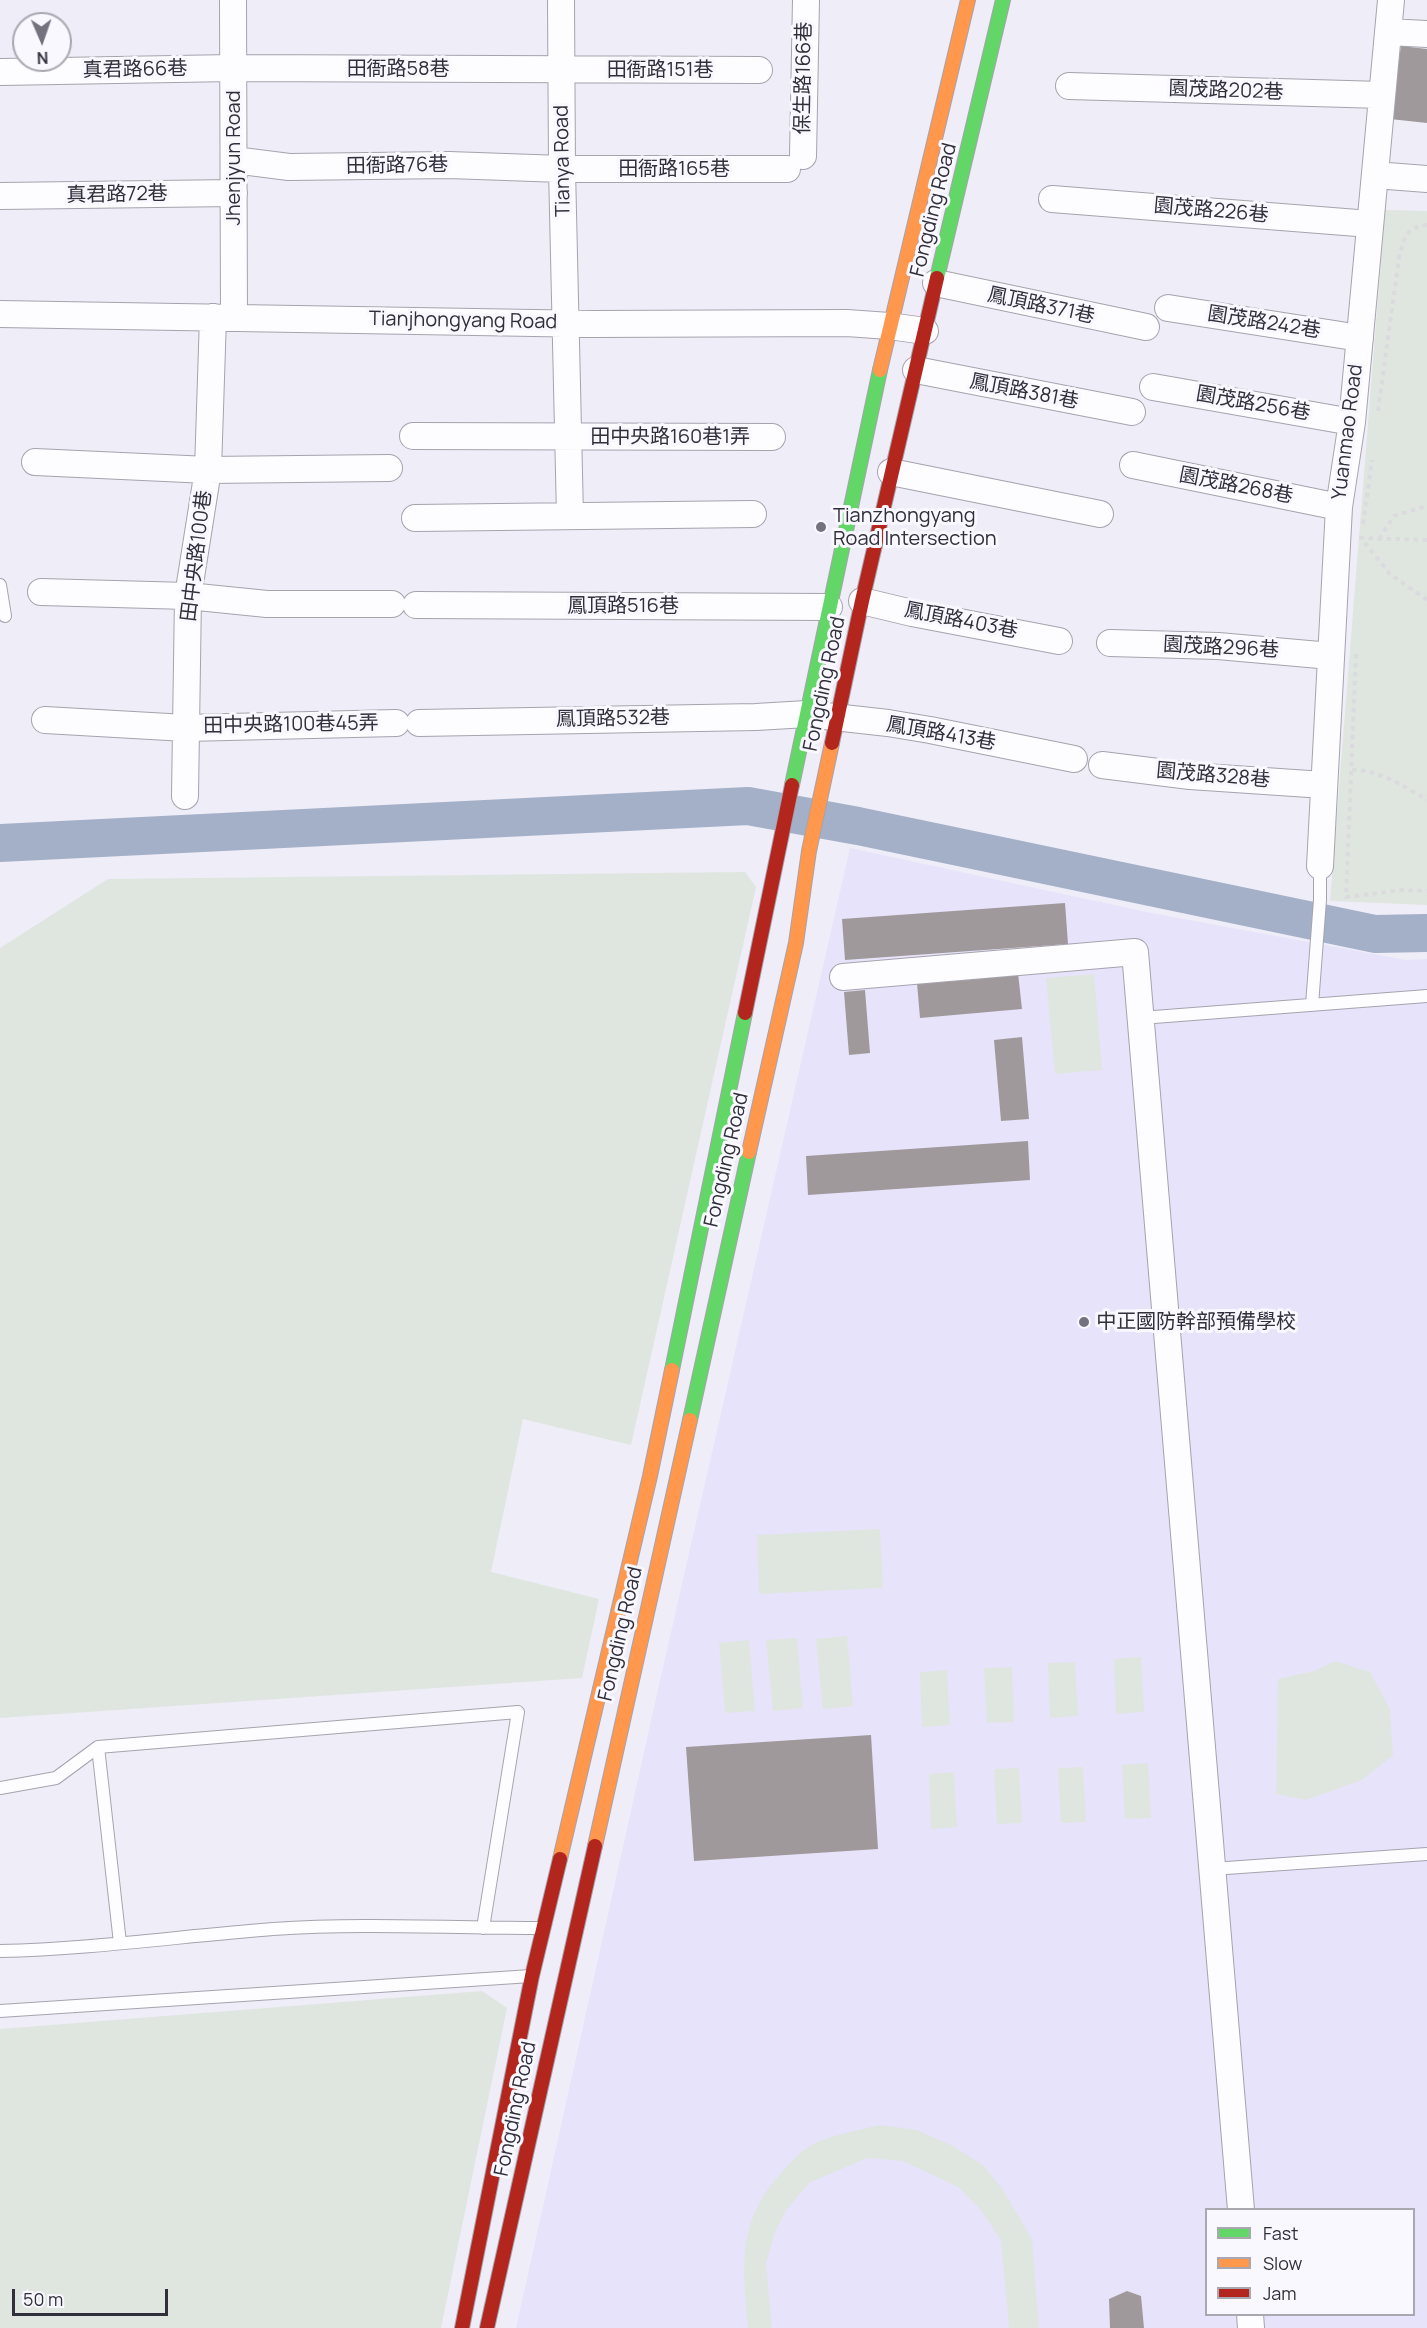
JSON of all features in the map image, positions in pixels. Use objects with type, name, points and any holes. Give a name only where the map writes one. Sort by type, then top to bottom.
[{"type":"main road","name":"Fongding Road","points":[[462,2328],[532,1976],[650,1476],[778,845],[889,326],[968,0]]},
{"type":"main road","name":"Fongding Road","points":[[487,2328],[796,944],[809,851],[862,601],[1003,0]]},
{"type":"street","name":"Jhenjyun Road","points":[[223,317],[234,193],[233,0]]},
{"type":"street","name":"Tianya Road","points":[[561,0],[562,169],[570,516]]},
{"type":"street","name":"保生路166巷","points":[[795,163],[806,0]]},
{"type":"street","name":"Yuanmao Road","points":[[1320,866],[1339,507],[1364,422],[1360,338],[1391,0]]},
{"type":"street","points":[[1388,32],[1427,34]]},
{"type":"street","name":"田衙路58巷","points":[[233,68],[562,69]]},
{"type":"street","name":"真君路66巷","points":[[0,72],[233,68]]},
{"type":"street","name":"田衙路151巷","points":[[562,69],[759,70]]},
{"type":"street","name":"園茂路202巷","points":[[1070,86],[1382,95]]},
{"type":"street","name":"田衙路76巷","points":[[234,160],[288,167],[449,165],[562,169]]},
{"type":"street","name":"田衙路165巷","points":[[562,169],[795,163]]},
{"type":"street","points":[[1375,175],[1427,179]]},
{"type":"street","name":"真君路72巷","points":[[0,196],[234,193]]},
{"type":"street","name":"園茂路226巷","points":[[1052,199],[1370,224]]},
{"type":"street","name":"鳳頂路371巷","points":[[936,283],[1146,327]]},
{"type":"street","name":"園茂路242巷","points":[[1168,308],[1360,338]]},
{"type":"street","name":"Tianjhongyang Road","points":[[0,314],[566,323],[847,323],[925,331]]},
{"type":"street","name":"田中央路100巷","points":[[185,796],[188,596],[208,470],[223,317]]},
{"type":"street","name":"鳳頂路381巷","points":[[916,370],[1132,412]]},
{"type":"street","name":"園茂路256巷","points":[[1154,387],[1364,422]]},
{"type":"street","name":"田中央路160巷1弄","points":[[413,436],[772,437]]},
{"type":"street","points":[[35,462],[208,470],[389,468]]},
{"type":"street","name":"園茂路268巷","points":[[1133,465],[1339,507]]},
{"type":"street","points":[[891,472],[1100,514]]},
{"type":"street","points":[[415,518],[753,514]]},
{"type":"street","name":"鳳頂路516巷","points":[[41,592],[188,596],[267,604],[829,607]]},
{"type":"street","name":"鳳頂路403巷","points":[[862,601],[912,613],[1059,641]]},
{"type":"street","name":"園茂路296巷","points":[[1110,643],[1218,646],[1331,656]]},
{"type":"street","name":"鳳頂路413巷","points":[[807,714],[930,729],[1074,759]]},
{"type":"street","name":"鳳頂路532巷","points":[[408,723],[756,717],[807,714]]},
{"type":"street","name":"田中央路100巷45弄","points":[[45,720],[186,728],[408,723]]},
{"type":"street","name":"園茂路328巷","points":[[1102,765],[1190,776],[1324,785]]},
{"type":"street","points":[[843,977],[1136,952],[1241,2208]]},
{"type":"lane","points":[[0,585],[5,616]]},
{"type":"lane","points":[[1312,1005],[1320,900],[1320,866]]},
{"type":"lane","points":[[1141,1018],[1427,996]]},
{"type":"lane","points":[[0,1788],[56,1778],[99,1747],[518,1712],[483,1928]]},
{"type":"lane","points":[[99,1747],[120,1943]]},
{"type":"lane","points":[[1212,1869],[1427,1854]]},
{"type":"lane","points":[[0,1951],[273,1929],[373,1926],[544,1928]]},
{"type":"lane","points":[[0,2011],[532,1976]]},
{"type":"path","points":[[1364,422],[1405,236],[1416,226],[1427,225]]},
{"type":"path","points":[[1361,550],[1372,456]]},
{"type":"path","points":[[1378,539],[1394,516],[1427,506]]},
{"type":"path","points":[[1361,538],[1427,540]]},
{"type":"path","points":[[1361,538],[1390,574],[1427,600]]},
{"type":"path","points":[[1357,642],[1346,897],[1402,890],[1427,891]]},
{"type":"path","points":[[1352,770],[1380,776],[1427,800]]},
{"type":"shaded area","points":[[1385,210],[1427,211],[1427,905],[1330,901]]},
{"type":"shaded area","name":"中正國防幹部預備學校","points":[[850,848],[1151,913],[1406,960],[1427,959],[1427,2328],[516,2328],[659,1685]]},
{"type":"shaded area","points":[[745,872],[756,887],[631,1445],[523,1419],[491,1572],[599,1599],[582,1678],[0,1718],[0,948],[108,879]]},
{"type":"shaded area","points":[[1094,974],[1102,1070],[1055,1074],[1046,978]]},
{"type":"shaded area","points":[[880,1529],[883,1588],[759,1594],[757,1535]]},
{"type":"shaded area","points":[[847,1636],[853,1706],[823,1709],[816,1639]]},
{"type":"shaded area","points":[[797,1638],[803,1708],[773,1711],[766,1640]]},
{"type":"shaded area","points":[[749,1640],[755,1711],[725,1713],[719,1643]]},
{"type":"shaded area","points":[[1141,1657],[1144,1712],[1116,1714],[1114,1659]]},
{"type":"shaded area","points":[[1335,1661],[1370,1672],[1390,1709],[1393,1755],[1362,1780],[1306,1800],[1276,1794],[1278,1679],[1314,1671]]},
{"type":"shaded area","points":[[1075,1662],[1078,1716],[1050,1718],[1048,1663]]},
{"type":"shaded area","points":[[1012,1667],[1014,1722],[987,1723],[984,1668]]},
{"type":"shaded area","points":[[947,1670],[950,1725],[922,1727],[920,1672]]},
{"type":"shaded area","points":[[1148,1763],[1151,1818],[1125,1819],[1122,1765]]},
{"type":"shaded area","points":[[1083,1767],[1086,1822],[1061,1823],[1058,1768]]},
{"type":"shaded area","points":[[1019,1768],[1022,1823],[997,1824],[994,1769]]},
{"type":"shaded area","points":[[954,1772],[957,1827],[931,1829],[929,1774]]},
{"type":"shaded area","points":[[482,1991],[507,2008],[441,2328],[0,2328],[0,2029]]},
{"type":"shaded area","points":[[880,2125],[917,2130],[953,2146],[984,2166],[1003,2190],[1032,2239],[1039,2328],[1009,2328],[1001,2240],[981,2210],[958,2187],[903,2161],[867,2158],[809,2183],[787,2209],[774,2234],[766,2264],[772,2328],[748,2328],[744,2264],[746,2245],[750,2227],[767,2190],[794,2159],[817,2142]]},
{"type":"building","points":[[1401,46],[1427,49],[1427,123],[1390,119]]},
{"type":"building","points":[[1065,903],[1068,944],[845,960],[842,919]]},
{"type":"building","points":[[1018,973],[1022,1009],[920,1018],[917,983]]},
{"type":"building","points":[[865,990],[870,1053],[849,1055],[844,992]]},
{"type":"building","points":[[1022,1037],[1029,1119],[1001,1121],[994,1040]]},
{"type":"building","points":[[1028,1141],[1030,1180],[808,1195],[806,1156]]},
{"type":"building","points":[[871,1735],[878,1849],[694,1861],[686,1747]]},
{"type":"building","points":[[1127,2291],[1141,2296],[1144,2328],[1110,2328],[1109,2299]]},
{"type":"waterway","points":[[0,843],[748,806],[858,826],[1375,934],[1427,933]]},
{"type":"traffic: fast","points":[[937,278],[1003,0]]},
{"type":"traffic: fast","points":[[792,785],[880,370]]},
{"type":"traffic: fast","points":[[672,1370],[745,1013]]},
{"type":"traffic: fast","points":[[690,1420],[749,1152]]},
{"type":"traffic: slow","points":[[880,370],[968,0]]},
{"type":"traffic: slow","points":[[749,1152],[796,943],[809,851],[832,743]]},
{"type":"traffic: slow","points":[[560,1859],[650,1476],[672,1370]]},
{"type":"traffic: slow","points":[[595,1846],[690,1420]]},
{"type":"traffic: jam","points":[[832,743],[862,601],[937,278]]},
{"type":"traffic: jam","points":[[745,1013],[792,785]]},
{"type":"traffic: jam","points":[[487,2328],[595,1846]]},
{"type":"traffic: jam","points":[[462,2328],[532,1976],[560,1859]]},
{"type":"place","name":"Tianzhongyang Road Intersection","points":[[821,527]]},
{"type":"place","name":"中正國防幹部預備學校","points":[[1084,1322]]}]
